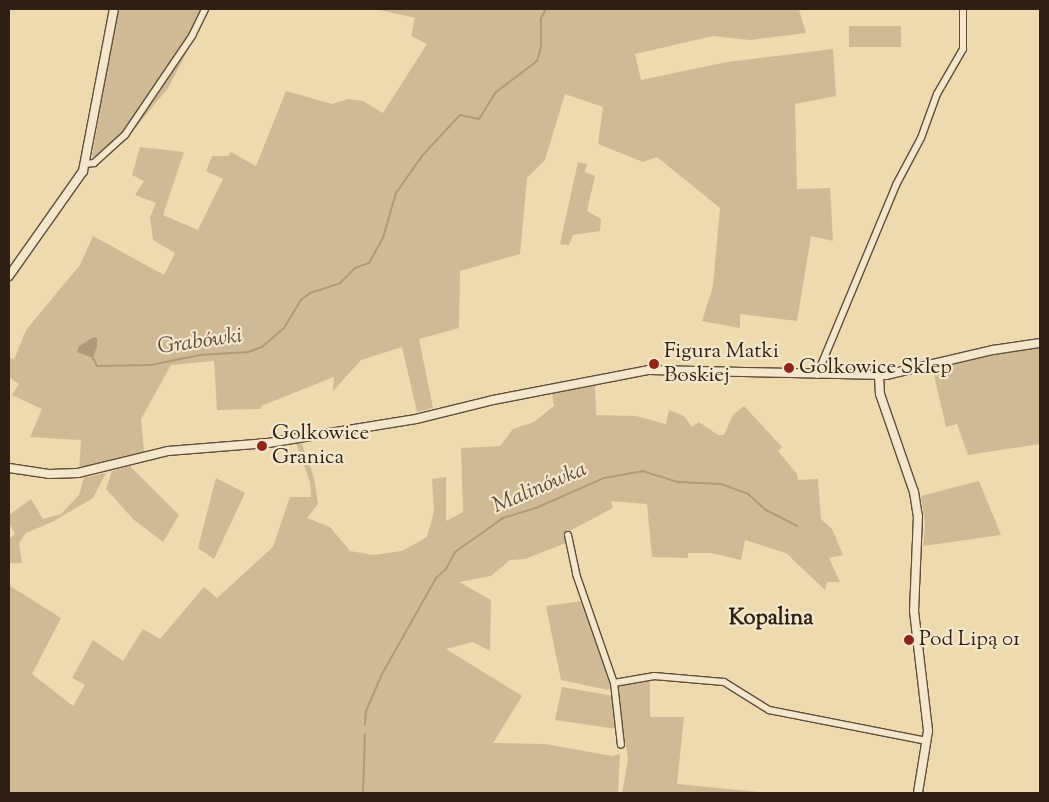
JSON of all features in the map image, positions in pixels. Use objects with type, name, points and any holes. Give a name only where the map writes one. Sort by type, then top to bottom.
[{"type":"street","points":[[9,276],[80,176],[85,164],[114,9]]},
{"type":"street","points":[[85,164],[94,163],[125,135],[192,36],[205,9]]},
{"type":"street","points":[[817,375],[889,201],[921,138],[938,94],[963,49],[963,9]]},
{"type":"street","points":[[9,468],[49,474],[78,473],[168,451],[268,443],[416,419],[493,400],[649,370],[879,375],[1040,343]]},
{"type":"street","points":[[879,375],[880,394],[917,507],[914,611],[927,710],[927,741],[918,793]]},
{"type":"street","points":[[568,536],[576,574],[614,683],[621,745]]},
{"type":"street","points":[[614,683],[654,676],[724,682],[769,710],[927,741]]},
{"type":"shaded area","points":[[117,9],[202,9],[176,59],[124,134],[99,156],[92,157]]},
{"type":"shaded area","points":[[376,9],[806,9],[799,10],[806,33],[750,40],[713,36],[635,54],[641,80],[727,62],[833,49],[836,96],[795,104],[797,189],[830,188],[833,241],[811,236],[797,321],[740,314],[740,328],[702,321],[713,286],[720,208],[657,157],[643,162],[598,144],[603,107],[565,94],[545,160],[527,178],[520,254],[460,271],[459,328],[419,339],[433,408],[417,412],[402,347],[361,360],[333,391],[334,377],[261,406],[261,409],[217,410],[214,361],[171,365],[141,419],[144,452],[116,458],[79,471],[81,440],[30,437],[42,409],[12,395],[19,384],[9,377],[9,357],[14,360],[26,330],[80,265],[93,236],[164,275],[175,253],[153,240],[150,217],[156,203],[135,195],[144,181],[132,175],[140,147],[184,152],[163,215],[198,230],[223,179],[206,171],[212,156],[228,156],[231,152],[256,166],[286,91],[332,104],[348,99],[363,101],[383,113],[427,44],[411,36],[415,18]]},
{"type":"shaded area","points":[[207,14],[168,88],[132,132],[175,68]]},
{"type":"shaded area","points":[[849,26],[901,26],[901,47],[849,47]]},
{"type":"shaded area","points":[[578,162],[587,164],[585,172],[595,176],[587,211],[601,219],[600,231],[573,235],[569,245],[560,244]]},
{"type":"shaded area","points":[[94,337],[97,338],[97,346],[93,358],[77,352],[79,346]]},
{"type":"shaded area","points":[[1040,344],[1040,444],[968,455],[957,424],[946,427],[933,371],[936,367],[985,353]]},
{"type":"shaded area","points":[[595,385],[596,415],[636,416],[666,424],[669,410],[684,416],[692,427],[699,422],[718,435],[724,435],[733,415],[744,406],[782,447],[778,451],[797,474],[798,480],[818,479],[821,519],[832,529],[843,555],[829,558],[840,582],[827,582],[825,590],[786,553],[745,540],[741,560],[711,553],[688,553],[688,558],[652,557],[647,504],[611,501],[613,508],[564,534],[566,543],[525,559],[510,560],[491,576],[459,582],[491,600],[490,651],[473,642],[446,649],[522,696],[493,743],[545,744],[612,756],[620,754],[618,793],[9,793],[10,586],[61,618],[32,674],[73,706],[85,685],[72,678],[93,640],[123,661],[143,629],[160,639],[204,587],[217,598],[273,547],[290,497],[311,497],[310,482],[296,443],[301,442],[314,477],[318,504],[307,518],[330,527],[350,551],[373,555],[402,551],[427,537],[434,511],[432,479],[446,477],[446,521],[463,512],[461,448],[500,446],[513,429],[534,422],[554,406],[552,394]]},
{"type":"shaded area","points":[[130,466],[179,515],[163,542],[133,519],[106,489],[112,471]]},
{"type":"shaded area","points":[[106,473],[93,498],[54,521],[26,533],[19,543],[22,563],[9,563],[9,539],[15,534],[9,523],[9,515],[31,499],[43,519],[61,514],[79,495],[84,478]]},
{"type":"shaded area","points":[[216,478],[245,493],[214,559],[198,548]]},
{"type":"shaded area","points":[[979,481],[1001,535],[923,546],[925,524],[921,496]]},
{"type":"shaded area","points":[[582,601],[612,685],[608,690],[561,680],[546,606]]},
{"type":"shaded area","points":[[650,680],[650,717],[684,717],[677,784],[770,793],[622,793],[628,760],[617,685]]},
{"type":"shaded area","points":[[562,687],[614,696],[617,729],[555,720]]},
{"type":"waterway","name":"Grabówki","points":[[93,358],[97,366],[151,365],[200,355],[248,352],[262,347],[284,328],[301,300],[310,293],[340,283],[355,268],[369,263],[383,238],[396,193],[422,156],[460,115],[479,119],[496,92],[537,61],[541,47],[541,18],[546,9]]},
{"type":"waterway","name":"Malinówka","points":[[365,724],[366,711],[382,674],[436,578],[446,569],[455,552],[503,518],[536,508],[604,478],[642,471],[678,482],[721,484],[748,494],[766,510],[797,526]]},
{"type":"waterway","name":"Malinówka","points":[[363,793],[365,734]]},
{"type":"place","name":"Figura Matki Boskiej","points":[[654,364]]},
{"type":"place","name":"Golkowice Sklep","points":[[789,368]]},
{"type":"place","name":"Golkowice Granica","points":[[262,446]]},
{"type":"place","name":"Pod Lipą 01","points":[[909,640]]},
{"type":"district","name":"Kopalina","points":[[771,620]]}]
